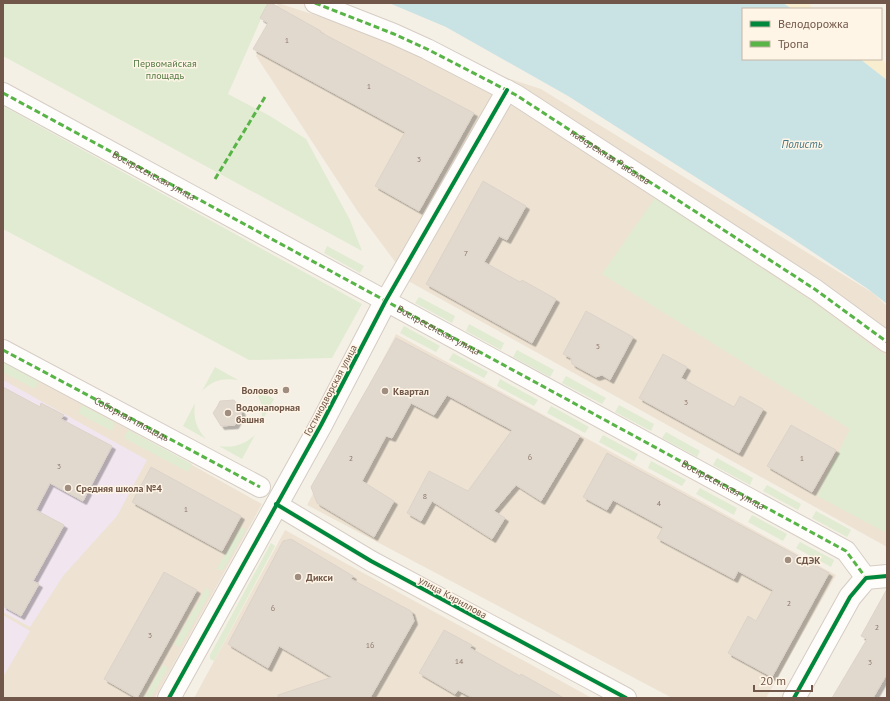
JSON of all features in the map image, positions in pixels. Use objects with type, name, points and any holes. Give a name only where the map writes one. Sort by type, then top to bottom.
[{"type":"street","name":"набережная Рыбаков","points":[[315,3],[407,40],[507,90],[540,109],[816,290],[887,342]]},
{"type":"street","name":"Гостинодворская улица","points":[[169,698],[321,425],[385,302],[507,90]]},
{"type":"street","name":"Воскресенская улица","points":[[3,93],[385,302],[846,551],[877,577]]},
{"type":"street","name":"Соборная площадь","points":[[3,350],[260,487]]},
{"type":"street","name":"улица Кириллова","points":[[276,504],[392,572],[626,698]]},
{"type":"street","points":[[794,698],[850,597],[877,577]]},
{"type":"shaded area","points":[[278,3],[541,89],[873,293],[887,306],[887,547],[410,282],[358,212],[256,56]]},
{"type":"shaded area","points":[[396,334],[836,575],[766,698],[672,698],[307,505]]},
{"type":"shaded area","points":[[3,359],[262,504],[155,698],[3,698]]},
{"type":"shaded area","name":"Средняя школа №4","points":[[3,380],[147,460],[117,516],[63,576],[30,627],[3,612]]},
{"type":"shaded area","points":[[285,530],[592,698],[194,698]]},
{"type":"shaded area","points":[[3,615],[30,631],[3,677]]},
{"type":"green space","name":"Первомайская площадь","points":[[3,3],[268,3],[228,94],[270,116],[306,139],[350,220],[362,251],[3,56]]},
{"type":"green space","points":[[3,106],[362,304],[332,358],[249,360],[3,229]]},
{"type":"green space","points":[[655,198],[813,302],[887,357],[887,533],[817,496],[850,429],[602,274]]},
{"type":"green space","points":[[327,246],[364,266],[360,273],[324,253]]},
{"type":"green space","points":[[419,297],[455,316],[452,323],[415,303]]},
{"type":"green space","points":[[469,324],[504,343],[501,350],[466,331]]},
{"type":"green space","points":[[404,326],[440,346],[436,352],[400,333]]},
{"type":"green space","points":[[517,350],[554,370],[550,377],[513,357]]},
{"type":"green space","points":[[453,353],[488,372],[484,378],[449,360]]},
{"type":"green space","points":[[3,362],[39,382],[35,389],[3,372]]},
{"type":"green space","points":[[215,367],[238,380],[228,379],[214,382],[202,391]]},
{"type":"green space","points":[[566,376],[606,398],[602,404],[562,383]]},
{"type":"green space","points":[[500,379],[538,400],[534,406],[497,386]]},
{"type":"green space","points":[[251,387],[274,399],[261,423],[261,403]]},
{"type":"green space","points":[[195,403],[194,413],[196,422],[206,439],[183,426]]},
{"type":"green space","points":[[82,405],[115,423],[112,431],[78,413]]},
{"type":"green space","points":[[619,405],[654,424],[651,431],[615,412]]},
{"type":"green space","points":[[551,406],[589,427],[585,433],[547,413]]},
{"type":"green space","points":[[128,430],[192,464],[188,472],[124,438]]},
{"type":"green space","points":[[666,432],[700,451],[697,457],[662,438]]},
{"type":"green space","points":[[255,435],[242,459],[219,446],[229,447],[238,445]]},
{"type":"green space","points":[[603,435],[638,454],[634,461],[599,442]]},
{"type":"green space","points":[[717,458],[753,478],[750,485],[713,465]]},
{"type":"green space","points":[[651,461],[686,480],[682,486],[648,468]]},
{"type":"green space","points":[[767,485],[801,504],[798,510],[763,491]]},
{"type":"green space","points":[[700,488],[737,508],[734,515],[696,494]]},
{"type":"green space","points":[[816,511],[851,530],[847,537],[812,518]]},
{"type":"green space","points":[[752,515],[787,534],[783,541],[748,522]]},
{"type":"green space","points":[[241,527],[246,530],[223,570],[216,570]]},
{"type":"green space","points":[[800,542],[834,560],[831,567],[796,548]]},
{"type":"green space","points":[[271,543],[275,546],[214,661],[210,659],[210,655]]},
{"type":"green space","points":[[207,587],[210,593],[180,647],[174,644]]},
{"type":"green space","points":[[163,665],[168,668],[151,698],[144,698]]},
{"type":"sand","points":[[783,3],[811,3],[810,8],[790,8]]},
{"type":"sand","points":[[861,60],[882,60],[887,64],[887,80]]},
{"type":"water","name":"Полисть","points":[[389,3],[783,3],[790,8],[742,8],[742,60],[861,60],[887,80],[887,304],[868,289],[787,235],[568,96],[446,27]]},
{"type":"building","points":[[268,3],[271,3],[321,31],[320,32],[474,113],[419,211],[375,186],[405,132],[253,49],[268,23],[260,18]]},
{"type":"building","points":[[483,181],[526,206],[507,240],[499,236],[484,262],[520,282],[522,280],[556,299],[532,343],[426,284]]},
{"type":"building","points":[[586,311],[633,337],[610,380],[602,375],[596,377],[572,364],[571,358],[563,354]]},
{"type":"building","points":[[396,338],[580,436],[541,501],[516,485],[494,511],[505,518],[492,539],[432,501],[421,521],[407,513],[429,471],[468,491],[512,430],[447,395],[434,415],[411,403],[392,438],[386,436],[362,481],[394,501],[374,537],[317,503],[311,487]]},
{"type":"building","points":[[663,354],[687,367],[681,378],[734,407],[740,396],[763,409],[739,453],[639,398]]},
{"type":"building","name":"Средняя школа №4","points":[[3,387],[40,407],[41,403],[64,415],[61,419],[112,446],[83,501],[50,483],[36,510],[64,525],[33,581],[39,584],[21,616],[3,606]]},
{"type":"building","name":"Водонапорная башня","points":[[234,400],[242,412],[235,425],[221,426],[213,413],[220,401]]},
{"type":"building","points":[[791,425],[836,450],[812,492],[767,466]]},
{"type":"building","points":[[607,453],[829,573],[772,677],[728,653],[748,616],[756,621],[773,590],[738,571],[734,579],[657,538],[663,527],[613,500],[607,510],[583,497]]},
{"type":"building","points":[[151,467],[241,516],[222,551],[132,502]]},
{"type":"building","points":[[291,539],[353,576],[351,579],[411,611],[414,621],[370,698],[278,698],[278,695],[332,677],[279,646],[268,668],[228,644],[283,541]]},
{"type":"building","points":[[164,572],[197,590],[137,698],[104,679]]},
{"type":"building","points":[[887,589],[887,674],[873,698],[832,698],[867,639],[861,636]]},
{"type":"building","points":[[444,630],[472,645],[470,648],[520,676],[521,674],[564,698],[473,698],[458,690],[455,694],[419,673]]},
{"type":"marked path","points":[[315,3],[394,34],[427,49],[516,95],[816,290],[887,342]]},
{"type":"marked path","points":[[3,93],[846,551],[866,578]]},
{"type":"marked path","points":[[215,179],[265,97]]},
{"type":"marked path","points":[[3,350],[260,487]]},
{"type":"cycle path","points":[[169,698],[321,425],[385,302],[507,90]]},
{"type":"cycle path","points":[[276,504],[371,561],[626,698]]},
{"type":"cycle path","points":[[794,698],[850,597],[866,578],[887,576]]},
{"type":"place","name":"Воловоз","points":[[286,390]]},
{"type":"place","name":"Квартал","points":[[385,391]]},
{"type":"place","name":"Водонапорная башня","points":[[228,413]]},
{"type":"place","name":"Средняя школа №4","points":[[68,488]]},
{"type":"place","name":"СДЭК","points":[[788,560]]},
{"type":"place","name":"Дикси","points":[[298,577]]}]
